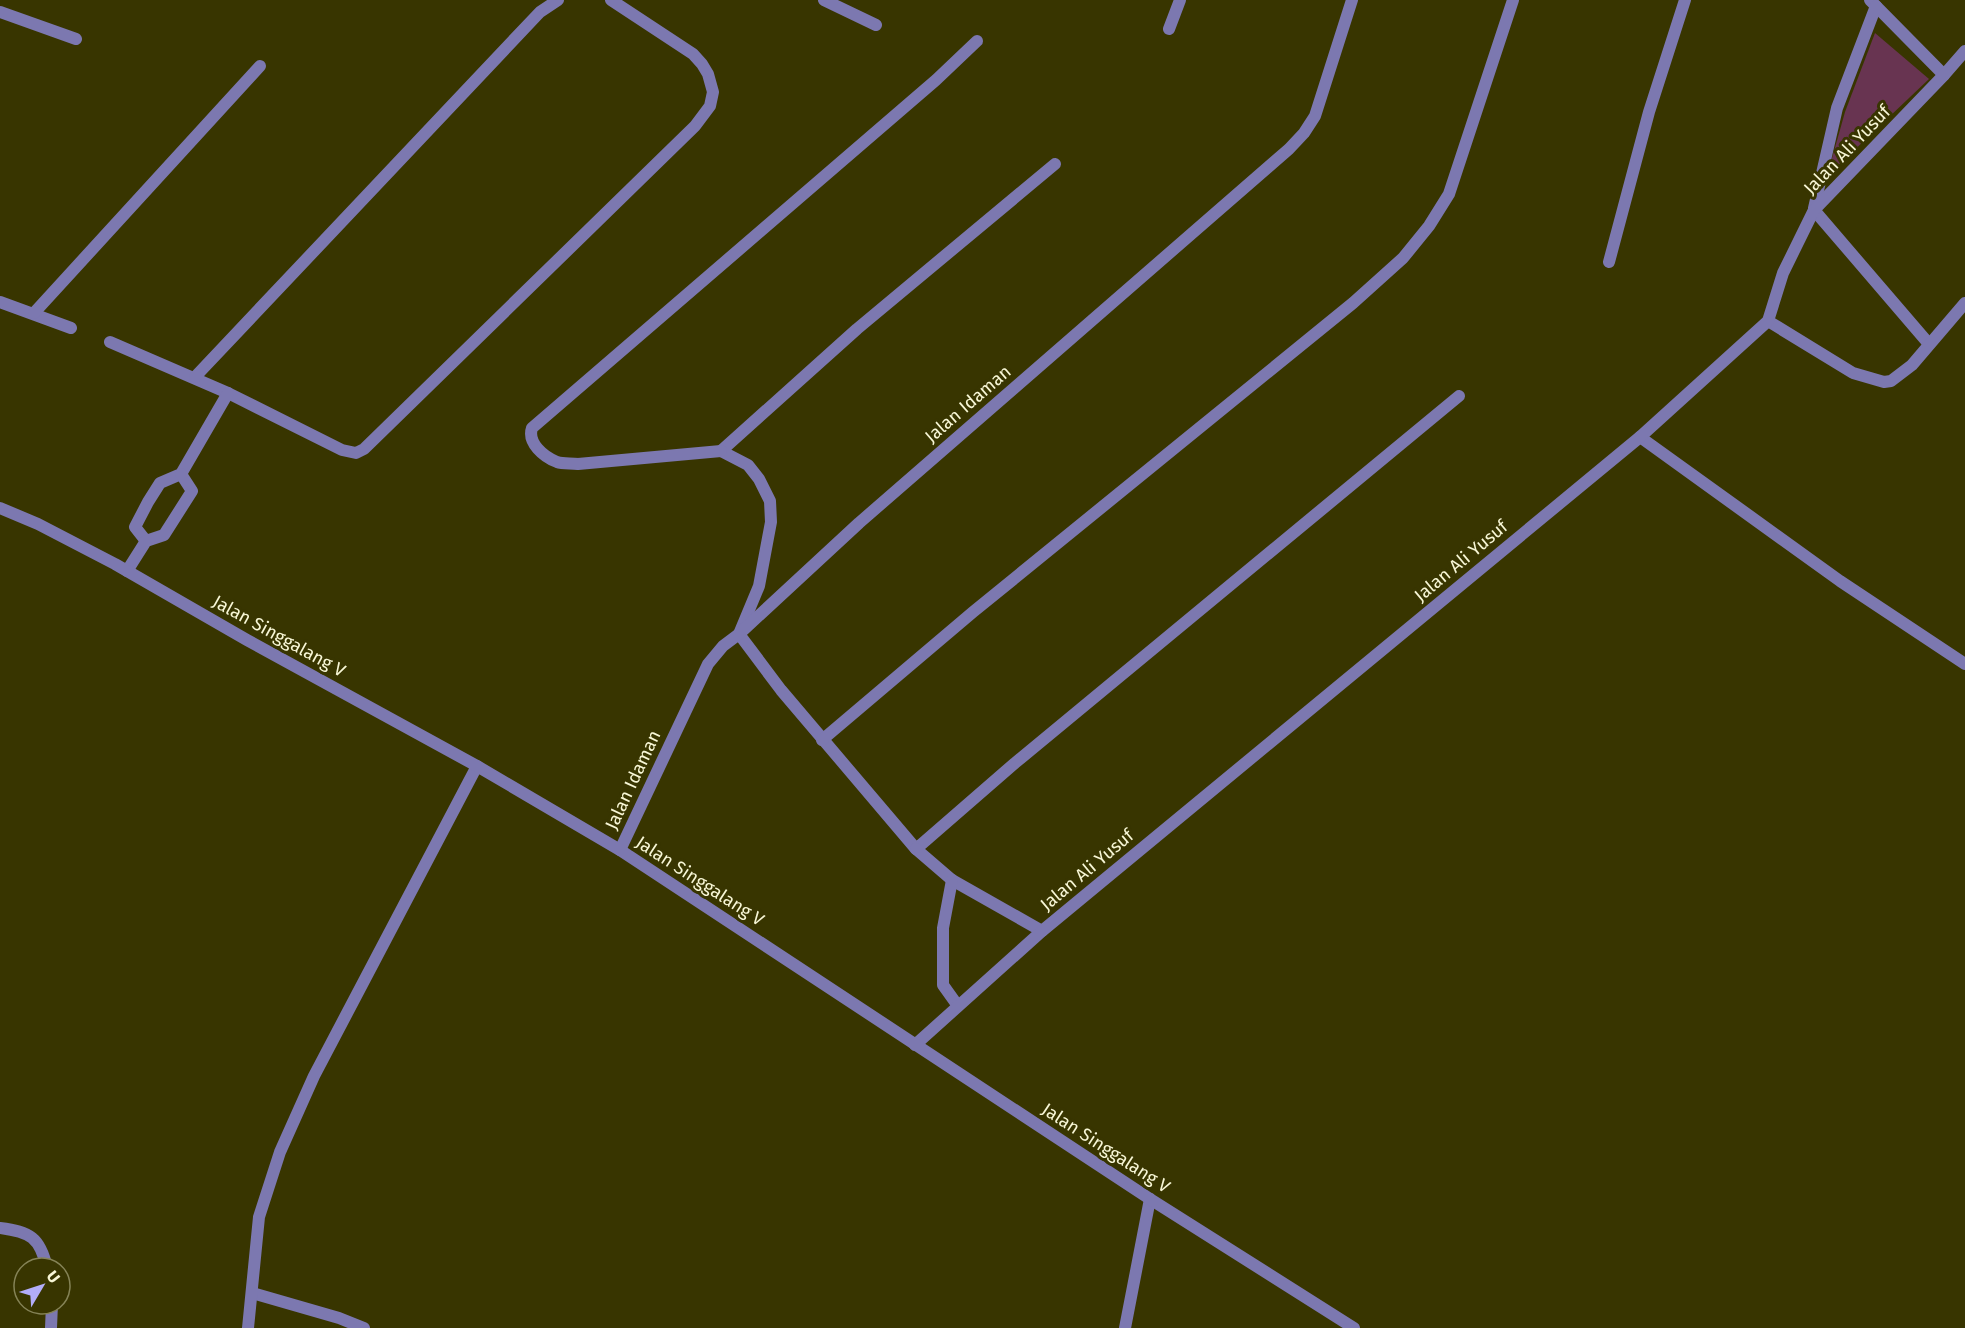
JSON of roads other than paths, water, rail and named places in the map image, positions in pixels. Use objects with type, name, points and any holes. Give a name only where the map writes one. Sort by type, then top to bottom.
[{"type":"street","points":[[195,377],[540,12],[558,0]]},
{"type":"street","points":[[110,342],[195,377],[342,450],[356,453],[364,449],[695,126],[710,106],[713,92],[708,74],[693,54],[611,0]]},
{"type":"street","points":[[824,0],[876,25]]},
{"type":"street","points":[[1169,29],[1180,0]]},
{"type":"street","name":"Jalan Idaman","points":[[620,850],[708,664],[723,646],[739,634],[859,523],[1289,149],[1304,133],[1315,116],[1352,0]]},
{"type":"street","points":[[822,740],[974,612],[1344,311],[1403,258],[1429,226],[1449,194],[1513,0]]},
{"type":"street","points":[[1608,262],[1649,112],[1685,0]]},
{"type":"street","points":[[1929,344],[1814,210],[1837,108],[1874,3],[1944,75]]},
{"type":"street","points":[[0,12],[76,39]]},
{"type":"street","points":[[977,41],[936,80],[530,432],[531,441],[557,462],[578,464],[721,451],[748,465],[759,479],[770,501],[771,522],[759,586],[739,634],[822,740],[916,849],[952,880],[1041,931]]},
{"type":"street","name":"Jalan Ali Yusuf","points":[[915,1045],[1041,931],[1640,437],[1768,321],[1783,273],[1814,210],[1965,51]]},
{"type":"street","points":[[34,313],[260,66]]},
{"type":"street","points":[[721,451],[857,329],[1055,164]]},
{"type":"street","points":[[0,302],[71,328]]},
{"type":"street","points":[[1768,321],[1853,373],[1877,382],[1891,381],[1912,365],[1965,303]]},
{"type":"street","points":[[146,541],[135,527],[147,502],[160,483],[181,474],[228,393]]},
{"type":"street","points":[[916,849],[1024,755],[1459,396]]},
{"type":"street","points":[[1640,437],[1840,581],[1965,664]]},
{"type":"street","points":[[127,571],[146,541],[164,535],[192,491],[181,474]]},
{"type":"street","name":"Jalan Singgalang V","points":[[0,508],[38,524],[127,571],[477,766],[620,850],[1150,1199],[1354,1328]]},
{"type":"street","points":[[248,1328],[260,1217],[280,1152],[314,1076],[477,766]]},
{"type":"street","points":[[952,880],[943,928],[943,985],[958,1006]]},
{"type":"street","points":[[1125,1328],[1150,1199]]},
{"type":"street","points":[[0,1228],[21,1230],[31,1236],[41,1248],[43,1256]]},
{"type":"street","points":[[252,1293],[339,1318],[364,1328]]}]
